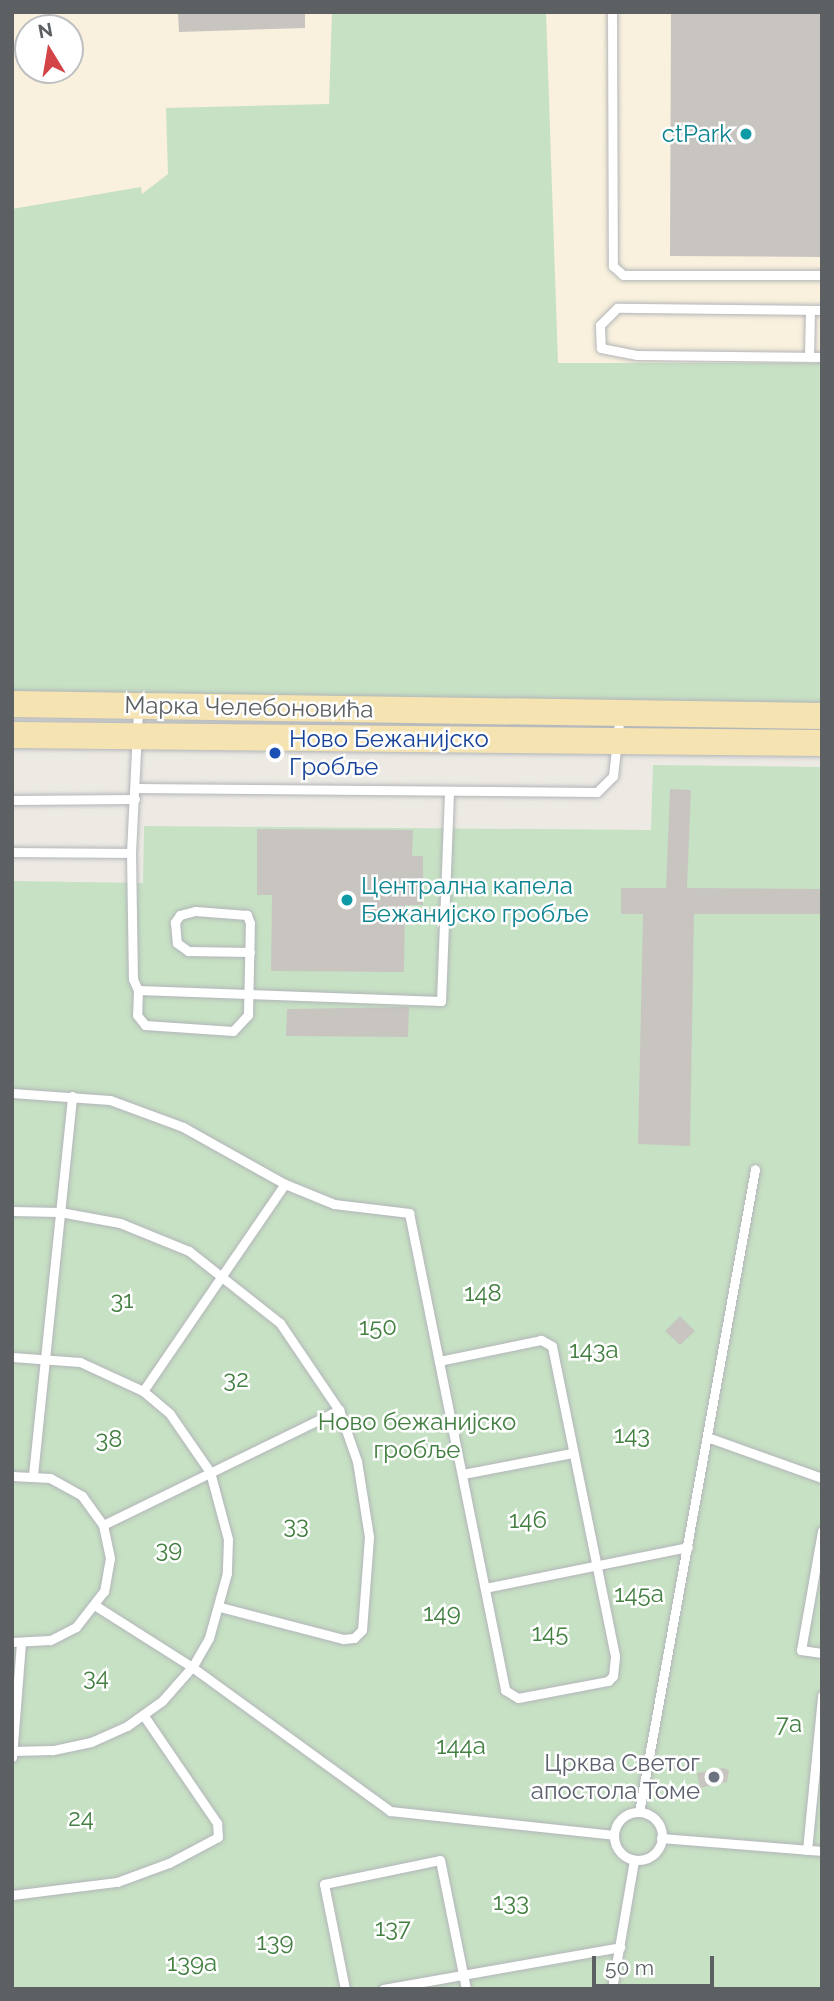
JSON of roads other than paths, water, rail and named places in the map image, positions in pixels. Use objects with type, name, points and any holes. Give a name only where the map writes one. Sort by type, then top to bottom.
[{"type":"main road","name":"Марка Челебоновића","points":[[12,704],[822,716]]},
{"type":"main road","name":"Марка Челебоновића","points":[[12,735],[822,743]]},
{"type":"lane","points":[[612,12],[613,266],[623,275],[822,275]]},
{"type":"lane","points":[[822,310],[617,308],[600,325],[601,348],[637,355],[822,357]]},
{"type":"lane","points":[[809,356],[810,310]]},
{"type":"lane","points":[[138,706],[131,853],[133,978],[138,990],[140,1021],[156,1028],[233,1031],[246,1022],[250,952],[250,923],[242,913],[187,911],[176,922],[177,943],[188,951],[250,952]]},
{"type":"lane","points":[[135,788],[597,792],[613,776],[620,742],[620,713]]},
{"type":"lane","points":[[138,990],[441,1001],[449,792]]},
{"type":"lane","points":[[12,800],[135,799]]},
{"type":"lane","points":[[12,852],[131,853]]},
{"type":"lane","points":[[12,1093],[110,1100],[183,1128],[285,1184],[334,1204],[409,1213],[503,1683],[510,1697],[607,1681],[613,1676],[615,1656],[548,1342],[439,1361]]},
{"type":"lane","points":[[33,1475],[72,1096]]},
{"type":"lane","points":[[639,1812],[755,1169]]},
{"type":"lane","points":[[143,1391],[285,1184]]},
{"type":"lane","points":[[12,1211],[60,1212],[153,1234],[223,1273],[280,1323],[339,1410],[357,1461],[367,1514],[370,1560],[362,1630],[354,1638],[342,1639],[220,1607]]},
{"type":"lane","points":[[12,1357],[46,1356],[80,1362],[143,1391],[178,1423],[210,1472],[228,1539],[220,1607],[192,1667],[144,1716],[91,1742],[52,1750],[13,1751]]},
{"type":"lane","points":[[103,1525],[339,1410]]},
{"type":"lane","points":[[707,1437],[822,1478]]},
{"type":"lane","points":[[463,1474],[572,1452]]},
{"type":"lane","points":[[12,1476],[33,1475],[50,1478],[82,1496],[103,1525],[109,1574],[96,1606],[64,1634],[17,1642],[12,1757]]},
{"type":"lane","points":[[822,1531],[801,1650],[822,1653]]},
{"type":"lane","points":[[485,1588],[688,1547]]},
{"type":"lane","points":[[96,1606],[192,1667],[390,1811],[614,1835]]},
{"type":"lane","points":[[807,1850],[822,1696]]},
{"type":"lane","points":[[12,1895],[81,1890],[117,1882],[169,1863],[218,1837],[217,1823],[144,1716]]},
{"type":"lane","points":[[639,1812],[656,1821],[661,1838],[652,1855],[634,1860],[619,1851],[614,1835],[620,1820],[639,1812]]},
{"type":"lane","points":[[661,1838],[822,1851]]},
{"type":"lane","points":[[345,1989],[324,1884],[440,1860],[466,1989]]},
{"type":"lane","points":[[612,1989],[634,1860]]},
{"type":"lane","points":[[383,1989],[620,1947]]},
{"type":"place","name":"ctPark","points":[[746,134]]},
{"type":"place","name":"Ново Бежанијско Гробље","points":[[275,753]]},
{"type":"place","name":"Централна капела Бежанијско гробље","points":[[347,900]]},
{"type":"place","name":"Црква Светог апостола Томе","points":[[714,1777]]},
{"type":"park label","name":"148","points":[[483,1293]]},
{"type":"park label","name":"31","points":[[122,1300]]},
{"type":"park label","name":"150","points":[[378,1327]]},
{"type":"park label","name":"143a","points":[[594,1350]]},
{"type":"park label","name":"32","points":[[236,1379]]},
{"type":"park label","name":"143","points":[[632,1435]]},
{"type":"park label","name":"Ново бежанијско гробље","points":[[417,1436]]},
{"type":"park label","name":"38","points":[[109,1439]]},
{"type":"park label","name":"146","points":[[528,1520]]},
{"type":"park label","name":"33","points":[[296,1525]]},
{"type":"park label","name":"39","points":[[169,1549]]},
{"type":"park label","name":"145a","points":[[639,1594]]},
{"type":"park label","name":"149","points":[[442,1613]]},
{"type":"park label","name":"145","points":[[550,1633]]},
{"type":"park label","name":"34","points":[[96,1677]]},
{"type":"park label","name":"7a","points":[[789,1724]]},
{"type":"park label","name":"144a","points":[[461,1746]]},
{"type":"park label","name":"24","points":[[81,1818]]},
{"type":"park label","name":"133","points":[[511,1902]]},
{"type":"park label","name":"137","points":[[393,1928]]},
{"type":"park label","name":"139","points":[[275,1942]]},
{"type":"park label","name":"139a","points":[[192,1963]]}]
